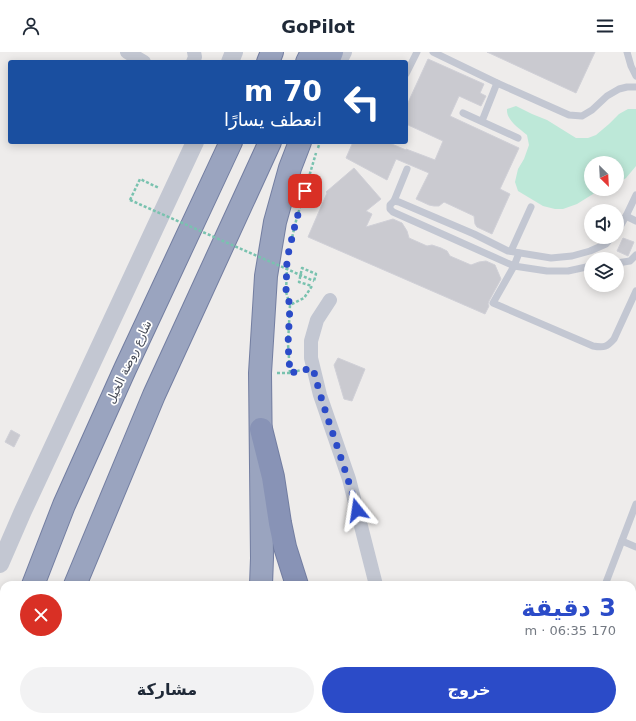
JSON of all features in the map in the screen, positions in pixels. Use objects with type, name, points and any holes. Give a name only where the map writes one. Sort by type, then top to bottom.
[{"type":"highway","name":"شارع روضة الخيل","points":[[36,581],[64,505],[125,369],[230,144]]},
{"type":"highway","points":[[77,581],[154,395],[269,144]]},
{"type":"highway","points":[[261,581],[260,373],[266,276],[275,222],[290,168],[299,144]]},
{"type":"highway","points":[[261,429],[273,477],[285,548],[296,581]]},
{"type":"street","points":[[127,52],[141,60]]},
{"type":"street","points":[[185,164],[186,144]]},
{"type":"street","points":[[0,564],[111,320],[194,144]]},
{"type":"street","points":[[330,300],[317,320],[311,341],[311,358],[320,395],[348,479],[375,581]]},
{"type":"lane","points":[[408,70],[417,52]]},
{"type":"lane","points":[[433,52],[497,83],[569,115],[582,116],[592,110],[607,96],[619,89],[636,87]]},
{"type":"lane","points":[[627,52],[636,76]]},
{"type":"lane","points":[[482,121],[497,83]]},
{"type":"lane","points":[[463,113],[518,138]]},
{"type":"lane","points":[[407,169],[394,201],[390,205],[390,209],[393,212],[514,266],[548,272],[584,267]]},
{"type":"lane","points":[[624,220],[636,195]]},
{"type":"lane","points":[[394,201],[402,203],[511,251],[519,253],[551,258],[572,256],[590,252],[606,244]]},
{"type":"lane","points":[[511,251],[531,207]]},
{"type":"lane","points":[[626,216],[636,221]]},
{"type":"lane","points":[[519,253],[514,266],[493,303],[593,346],[603,347],[610,343],[614,338],[636,291]]},
{"type":"lane","points":[[624,262],[630,261],[636,255]]},
{"type":"lane","points":[[607,581],[636,504]]},
{"type":"lane","points":[[6,532],[14,520],[23,511]]},
{"type":"lane","points":[[622,541],[636,547]]},
{"type":"path","points":[[290,244],[319,144]]},
{"type":"path","points":[[160,188],[140,179],[130,200],[314,281],[316,274],[302,268],[299,282],[312,286],[304,298],[290,305]]},
{"type":"path","points":[[287,266],[286,292],[290,305],[288,344],[290,373]]},
{"type":"path","points":[[260,373],[290,373],[313,368]]},
{"type":"green space","points":[[516,106],[547,120],[576,138],[588,138],[596,135],[619,114],[628,109],[636,109],[636,166],[624,179],[624,156],[584,156],[584,196],[590,196],[577,204],[563,209],[543,206],[518,191],[515,182],[518,169],[524,159],[529,145],[527,135],[514,124],[507,113],[507,109]]},
{"type":"building","points":[[487,52],[595,52],[576,93]]},
{"type":"building","points":[[428,59],[484,84],[480,93],[486,96],[481,106],[459,96],[450,116],[519,148],[500,189],[510,194],[492,234],[477,227],[474,216],[444,202],[439,206],[434,206],[416,199],[429,173],[396,159],[387,180],[346,158],[352,144],[392,144],[435,160],[443,141],[408,125],[408,103]]},
{"type":"building","points":[[354,168],[381,199],[366,211],[372,214],[366,227],[393,219],[402,223],[409,238],[427,246],[432,245],[441,248],[447,251],[450,256],[471,265],[486,261],[495,265],[501,279],[489,301],[489,306],[485,314],[308,237],[327,193],[326,192]]},
{"type":"building","points":[[624,238],[634,242],[628,256],[624,254],[624,252],[617,251],[620,244],[624,244]]},
{"type":"building","points":[[338,358],[365,369],[352,401],[344,399],[334,365]]},
{"type":"building","points":[[11,430],[20,435],[14,447],[5,442]]},
{"type":"route","points":[[305,191],[287,259],[286,292],[290,305],[288,344],[290,373],[313,368],[320,395],[357,510]]}]
